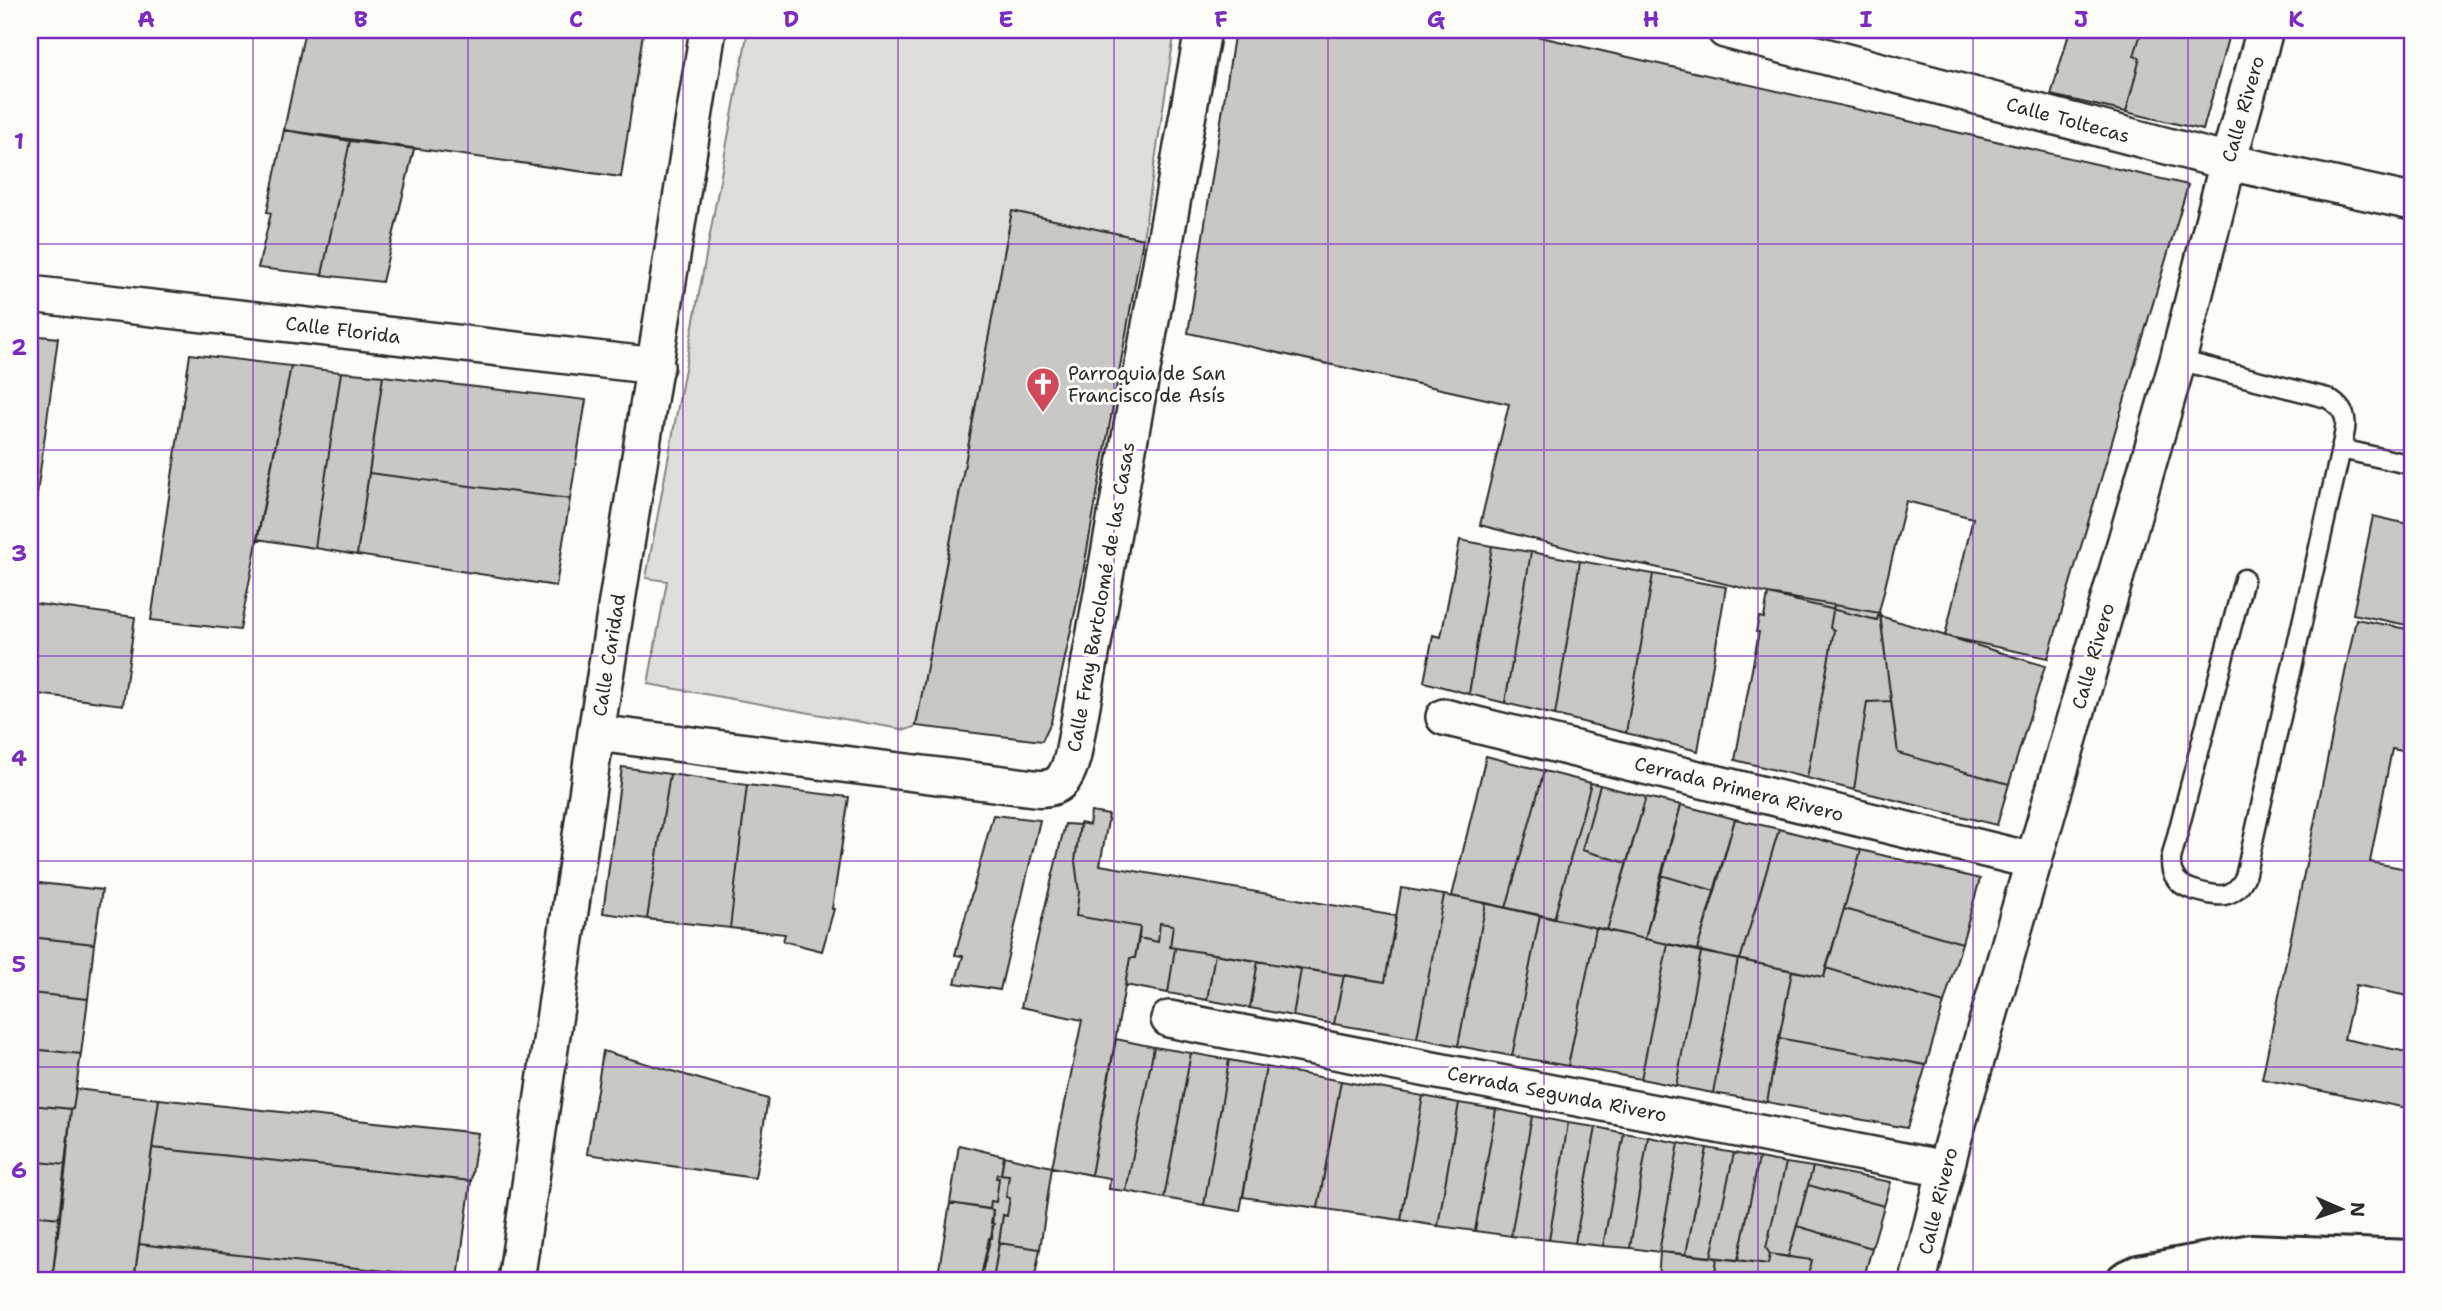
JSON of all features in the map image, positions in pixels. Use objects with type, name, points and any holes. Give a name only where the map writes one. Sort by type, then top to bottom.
[{"type":"main road","points":[[2126,1281],[2139,1275],[2252,1254],[2412,1260]]},
{"type":"street","name":"Calle Caridad","points":[[516,1281],[596,733],[708,30]]},
{"type":"street","name":"Calle Fray Bartolomé de las Casas","points":[[596,733],[1048,790],[1061,782],[1069,770],[1073,755],[1203,30]]},
{"type":"street","name":"Calle Rivero","points":[[1918,1281],[1945,1169],[2178,360],[2228,162],[2265,30]]},
{"type":"street","name":"Calle Toltecas","points":[[1743,32],[2228,162],[2412,202]]},
{"type":"street","name":"Calle Florida","points":[[30,294],[656,366]]},
{"type":"street","name":"Cerrada Primera Rivero","points":[[1444,717],[2034,861]]},
{"type":"street","name":"Cerrada Segunda Rivero","points":[[1169,1019],[1945,1169]]},
{"type":"lane","points":[[2178,360],[2327,398],[2339,404],[2345,415],[2341,449],[2245,877],[2239,888],[2228,895],[2215,896],[2178,882],[2171,872],[2171,859],[2244,579]]},
{"type":"lane","points":[[2341,449],[2412,464]]},
{"type":"shaded area","points":[[748,30],[1175,30],[1143,239],[1012,212],[916,726],[906,730],[648,684],[667,581],[646,578]]},
{"type":"building","points":[[305,30],[618,30],[643,33],[621,177],[284,130]]},
{"type":"building","points":[[1235,30],[1510,30],[2188,185],[2048,658],[1945,636],[1973,518],[1906,501],[1877,620],[1606,558],[1480,525],[1509,404],[1188,333]]},
{"type":"building","points":[[2070,30],[2142,30],[2134,56],[2140,58],[2126,112],[2051,95]]},
{"type":"building","points":[[2142,30],[2202,30],[2228,38],[2203,130],[2126,112],[2140,58],[2134,56]]},
{"type":"building","points":[[2202,30],[2231,30],[2228,38]]},
{"type":"building","points":[[284,130],[350,141],[322,275],[258,268],[271,213],[267,212]]},
{"type":"building","points":[[350,141],[414,149],[382,282],[322,275]]},
{"type":"building","name":"Parroquia de San Francisco de Asís","points":[[1012,211],[1143,239],[1080,589],[1051,722],[1042,741],[916,726]]},
{"type":"building","points":[[30,335],[58,338],[30,546]]},
{"type":"building","points":[[190,354],[291,366],[240,630],[151,620]]},
{"type":"building","points":[[291,366],[341,372],[315,548],[257,539]]},
{"type":"building","points":[[341,372],[383,376],[357,555],[315,548]]},
{"type":"building","points":[[383,376],[586,400],[570,499],[369,473]]},
{"type":"building","points":[[369,473],[570,499],[556,586],[357,555]]},
{"type":"building","points":[[2373,516],[2412,525],[2412,626],[2353,614]]},
{"type":"building","points":[[1460,540],[1492,546],[1469,694],[1424,682],[1433,635],[1441,637]]},
{"type":"building","points":[[1492,546],[1531,552],[1505,703],[1469,694]]},
{"type":"building","points":[[1531,552],[1580,561],[1555,715],[1505,703]]},
{"type":"building","points":[[1580,561],[1653,574],[1626,733],[1555,715]]},
{"type":"building","points":[[1653,574],[1726,587],[1698,751],[1626,733]]},
{"type":"building","points":[[1768,594],[1834,605],[1830,628],[1834,630],[1807,778],[1735,760],[1759,632],[1756,632],[1759,617],[1764,618]]},
{"type":"building","points":[[30,603],[135,617],[123,705],[30,693]]},
{"type":"building","points":[[1834,605],[1880,613],[1891,701],[1867,702],[1854,790],[1807,778],[1834,630],[1830,628]]},
{"type":"building","points":[[1880,616],[2045,666],[2009,784],[1898,753]]},
{"type":"building","points":[[2356,619],[2412,630],[2412,753],[2392,749],[2370,862],[2412,870],[2412,997],[2356,985],[2344,1039],[2412,1053],[2412,1109],[2262,1079]]},
{"type":"building","points":[[1891,701],[1898,753],[2009,784],[1997,825],[1854,790],[1867,702]]},
{"type":"building","points":[[1486,756],[1544,771],[1506,908],[1452,896]]},
{"type":"building","points":[[622,767],[670,774],[647,919],[603,913]]},
{"type":"building","points":[[1544,771],[1591,783],[1554,919],[1506,908]]},
{"type":"building","points":[[670,774],[747,785],[730,928],[647,919]]},
{"type":"building","points":[[1591,783],[1600,785],[1582,850],[1627,863],[1607,930],[1554,919]]},
{"type":"building","points":[[747,785],[849,797],[834,909],[822,951],[783,941],[785,934],[730,928]]},
{"type":"building","points":[[1600,785],[1646,797],[1627,863],[1582,850]]},
{"type":"building","points":[[1646,797],[1681,805],[1645,939],[1607,930]]},
{"type":"building","points":[[1681,805],[1735,819],[1715,891],[1661,875]]},
{"type":"building","points":[[1091,812],[1109,815],[1100,865],[1396,916],[1385,982],[1170,947],[1173,925],[1160,923],[1158,942],[1139,938],[1140,927],[1076,916],[1079,892],[1075,861],[1080,823],[1089,825]]},
{"type":"building","points":[[993,815],[1040,820],[1000,990],[955,983],[963,956],[955,955]]},
{"type":"building","points":[[1735,819],[1779,829],[1740,960],[1697,950]]},
{"type":"building","points":[[1065,824],[1080,825],[1075,861],[1079,892],[1076,916],[1140,927],[1135,958],[1130,958],[1091,1175],[1052,1167],[1082,1020],[1021,1007]]},
{"type":"building","points":[[1779,829],[1861,850],[1824,977],[1740,960]]},
{"type":"building","points":[[1861,850],[1980,879],[1962,943],[1844,909]]},
{"type":"building","points":[[1661,875],[1715,891],[1697,950],[1645,939]]},
{"type":"building","points":[[30,882],[102,890],[94,944],[30,937]]},
{"type":"building","points":[[1401,888],[1444,895],[1417,1038],[1334,1024],[1344,975],[1385,982]]},
{"type":"building","points":[[1444,895],[1486,903],[1458,1046],[1417,1038]]},
{"type":"building","points":[[1486,903],[1540,915],[1512,1056],[1458,1046]]},
{"type":"building","points":[[1844,909],[1962,943],[1944,1003],[1826,968]]},
{"type":"building","points":[[1540,915],[1596,928],[1568,1066],[1512,1056]]},
{"type":"building","points":[[1160,923],[1173,925],[1170,947],[1175,948],[1168,993],[1125,985],[1130,958],[1135,958],[1139,938],[1158,942]]},
{"type":"building","points":[[1596,928],[1668,944],[1641,1079],[1568,1066]]},
{"type":"building","points":[[30,937],[94,944],[88,999],[30,993]]},
{"type":"building","points":[[1668,944],[1701,952],[1676,1086],[1641,1079]]},
{"type":"building","points":[[1175,948],[1215,954],[1207,1000],[1168,993]]},
{"type":"building","points":[[1701,952],[1738,959],[1713,1093],[1676,1086]]},
{"type":"building","points":[[1215,954],[1258,961],[1250,1008],[1207,1000]]},
{"type":"building","points":[[1738,959],[1792,971],[1767,1102],[1713,1093]]},
{"type":"building","points":[[1258,961],[1301,969],[1293,1016],[1250,1008]]},
{"type":"building","points":[[1826,968],[1944,1003],[1926,1065],[1779,1038],[1792,971],[1824,977]]},
{"type":"building","points":[[1301,969],[1344,975],[1334,1024],[1293,1016]]},
{"type":"building","points":[[30,993],[88,999],[81,1054],[30,1049]]},
{"type":"building","points":[[1779,1038],[1926,1065],[1907,1128],[1767,1102]]},
{"type":"building","points":[[1116,1039],[1154,1047],[1126,1191],[1109,1189],[1110,1178],[1091,1175]]},
{"type":"building","points":[[1154,1047],[1191,1053],[1164,1198],[1126,1191]]},
{"type":"building","points":[[30,1049],[81,1054],[73,1109],[30,1105]]},
{"type":"building","points":[[603,1051],[768,1099],[755,1178],[587,1154]]},
{"type":"building","points":[[1191,1053],[1229,1060],[1204,1205],[1164,1198]]},
{"type":"building","points":[[1229,1060],[1266,1067],[1240,1211],[1204,1205]]},
{"type":"building","points":[[1266,1067],[1341,1081],[1318,1208],[1243,1197]]},
{"type":"building","points":[[1341,1081],[1423,1096],[1401,1220],[1318,1208]]},
{"type":"building","points":[[76,1089],[159,1099],[134,1281],[52,1281],[71,1109]]},
{"type":"building","points":[[1423,1096],[1459,1103],[1438,1226],[1401,1220]]},
{"type":"building","points":[[159,1099],[478,1133],[471,1181],[152,1148]]},
{"type":"building","points":[[1459,1103],[1496,1109],[1475,1231],[1438,1226]]},
{"type":"building","points":[[30,1105],[71,1109],[66,1165],[30,1161]]},
{"type":"building","points":[[1496,1109],[1532,1116],[1511,1236],[1475,1231]]},
{"type":"building","points":[[1532,1116],[1568,1123],[1549,1240],[1511,1236]]},
{"type":"building","points":[[1568,1123],[1596,1127],[1575,1243],[1549,1240]]},
{"type":"building","points":[[1596,1127],[1624,1133],[1603,1246],[1575,1243]]},
{"type":"building","points":[[1624,1133],[1648,1137],[1630,1248],[1603,1246]]},
{"type":"building","points":[[1648,1137],[1679,1143],[1659,1252],[1630,1248]]},
{"type":"building","points":[[1679,1143],[1707,1148],[1686,1254],[1659,1252]]},
{"type":"building","points":[[959,1145],[1004,1156],[1001,1175],[997,1174],[996,1178],[999,1178],[996,1202],[991,1201],[990,1209],[950,1203]]},
{"type":"building","points":[[152,1148],[471,1181],[458,1279],[139,1244]]},
{"type":"building","points":[[1707,1148],[1734,1153],[1711,1257],[1686,1254]]},
{"type":"building","points":[[1734,1153],[1759,1158],[1738,1260],[1711,1257]]},
{"type":"building","points":[[1004,1156],[1052,1167],[1040,1249],[999,1243],[1003,1215],[1007,1216],[1010,1198],[1006,1197],[1009,1175],[1001,1174]]},
{"type":"building","points":[[1759,1158],[1786,1163],[1766,1248],[1770,1254],[1768,1264],[1738,1260]]},
{"type":"building","points":[[30,1161],[66,1165],[60,1218],[30,1215]]},
{"type":"building","points":[[1786,1163],[1813,1167],[1788,1257],[1770,1254],[1766,1248]]},
{"type":"building","points":[[1813,1167],[1891,1182],[1884,1206],[1808,1185]]},
{"type":"building","points":[[997,1174],[1009,1175],[1006,1197],[1010,1198],[1007,1216],[1003,1215],[993,1281],[980,1281],[994,1224],[991,1223],[993,1210],[990,1209],[991,1201],[996,1202],[999,1178],[996,1178]]},
{"type":"building","points":[[1808,1185],[1884,1206],[1872,1248],[1797,1226]]},
{"type":"building","points":[[950,1203],[993,1210],[992,1238],[989,1238],[980,1281],[937,1281]]},
{"type":"building","points":[[30,1215],[60,1218],[52,1281],[30,1281]]},
{"type":"building","points":[[1797,1226],[1872,1248],[1863,1281],[1807,1281],[1812,1260],[1788,1257]]},
{"type":"building","points":[[999,1243],[1040,1249],[1034,1281],[993,1281]]},
{"type":"building","points":[[139,1244],[458,1279],[458,1281],[134,1281]]},
{"type":"building","points":[[1660,1252],[1717,1258],[1714,1281],[1658,1281]]},
{"type":"building","points":[[1770,1254],[1812,1260],[1807,1281],[1714,1281],[1717,1258],[1768,1264]]},
{"type":"place","name":"Parroquia de San Francisco de Asís","points":[[1043,414]]}]
